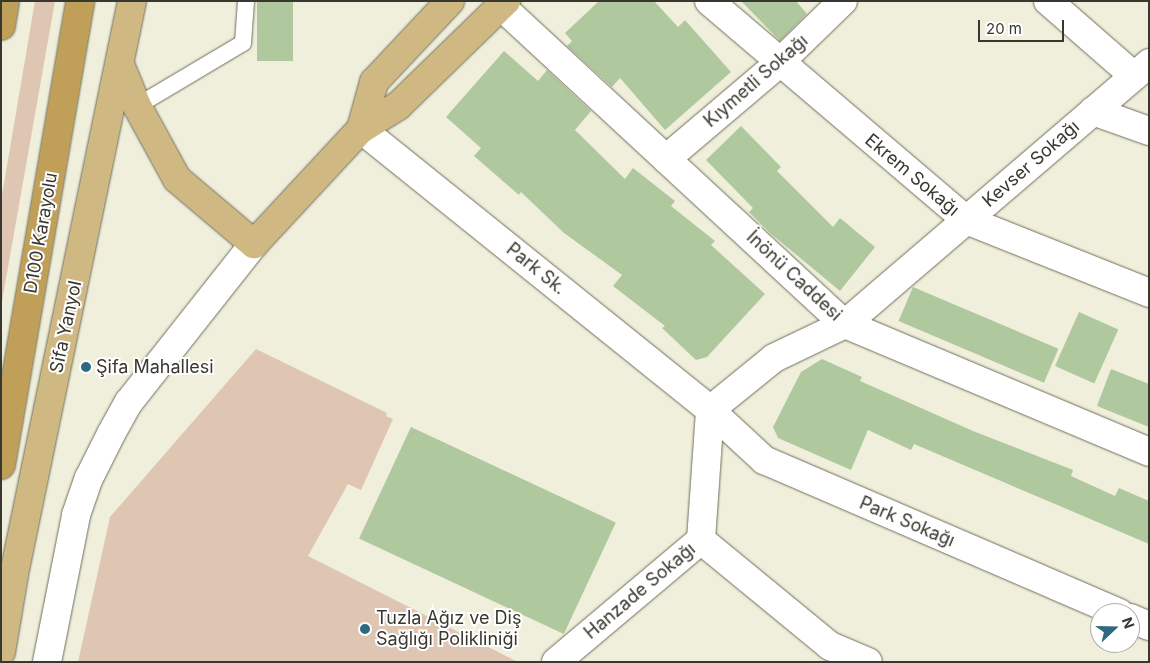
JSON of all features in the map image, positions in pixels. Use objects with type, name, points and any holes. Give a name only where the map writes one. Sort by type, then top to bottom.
[{"type":"highway","points":[[1,26],[5,1]]},
{"type":"highway","name":"D100 Karayolu","points":[[1,465],[80,1]]},
{"type":"main road","name":"Sifa Yanyol","points":[[1,652],[14,574],[121,67],[132,1]]},
{"type":"main road","points":[[362,129],[374,82],[450,1]]},
{"type":"main road","points":[[121,67],[137,106],[177,179],[254,244],[362,129],[398,106],[503,4]]},
{"type":"street","name":"Ekrem Sokağı","points":[[710,1],[778,63],[966,220],[1149,293]]},
{"type":"street","name":"Kıymetli Sokağı","points":[[666,159],[778,63],[843,1]]},
{"type":"street","points":[[1048,1],[1141,70]]},
{"type":"street","name":"İnönü Caddesi","points":[[503,4],[666,159],[845,324],[1149,452]]},
{"type":"street","name":"Kevser Sokağı","points":[[710,410],[774,358],[845,324],[1141,70]]},
{"type":"street","points":[[1093,111],[1149,131]]},
{"type":"street","name":"Park Sk.","points":[[362,129],[710,410]]},
{"type":"street","points":[[47,662],[76,515],[89,478],[129,402],[254,244]]},
{"type":"street","points":[[710,410],[701,540],[831,654],[868,662]]},
{"type":"street","name":"Park Sokağı","points":[[710,410],[764,460],[1096,603]]},
{"type":"street","name":"Hanzade Sokağı","points":[[556,662],[701,540]]},
{"type":"lane","points":[[137,106],[243,43],[246,1]]},
{"type":"shaded area","points":[[35,1],[55,1],[1,307],[1,201]]},
{"type":"shaded area","points":[[256,349],[387,413],[386,416],[393,419],[361,490],[348,484],[308,556],[518,662],[78,662],[110,517]]},
{"type":"building","points":[[257,1],[293,1],[293,61],[257,61]]},
{"type":"building","points":[[599,1],[654,1],[678,27],[685,20],[731,72],[665,130],[620,78],[612,87],[567,46],[572,41],[565,33]]},
{"type":"building","points":[[741,1],[796,1],[807,14],[780,41]]},
{"type":"building","points":[[504,51],[538,81],[547,70],[591,111],[575,130],[625,179],[633,168],[675,201],[671,206],[715,241],[711,245],[765,294],[707,357],[696,360],[662,328],[665,326],[613,286],[622,275],[564,233],[521,192],[519,195],[474,156],[481,148],[446,117]]},
{"type":"building","points":[[741,126],[781,167],[777,171],[833,227],[840,218],[875,247],[840,291],[770,233],[749,212],[753,208],[706,160]]},
{"type":"building","points":[[913,287],[1058,349],[1044,383],[899,321]]},
{"type":"building","points":[[1079,312],[1118,329],[1094,383],[1055,366]]},
{"type":"building","points":[[822,359],[862,377],[860,381],[973,431],[1073,470],[1071,476],[1115,496],[1119,488],[1149,501],[1149,544],[914,444],[911,450],[868,430],[851,470],[778,438],[773,427],[801,372]]},
{"type":"building","points":[[1111,369],[1149,384],[1149,427],[1097,406]]},
{"type":"building","points":[[411,427],[616,523],[564,634],[359,538]]},
{"type":"place","name":"Şifa Mahallesi","points":[[86,367]]},
{"type":"place","name":"Tuzla Ağız ve Diş Sağlığı Polikliniği","points":[[365,629]]}]
